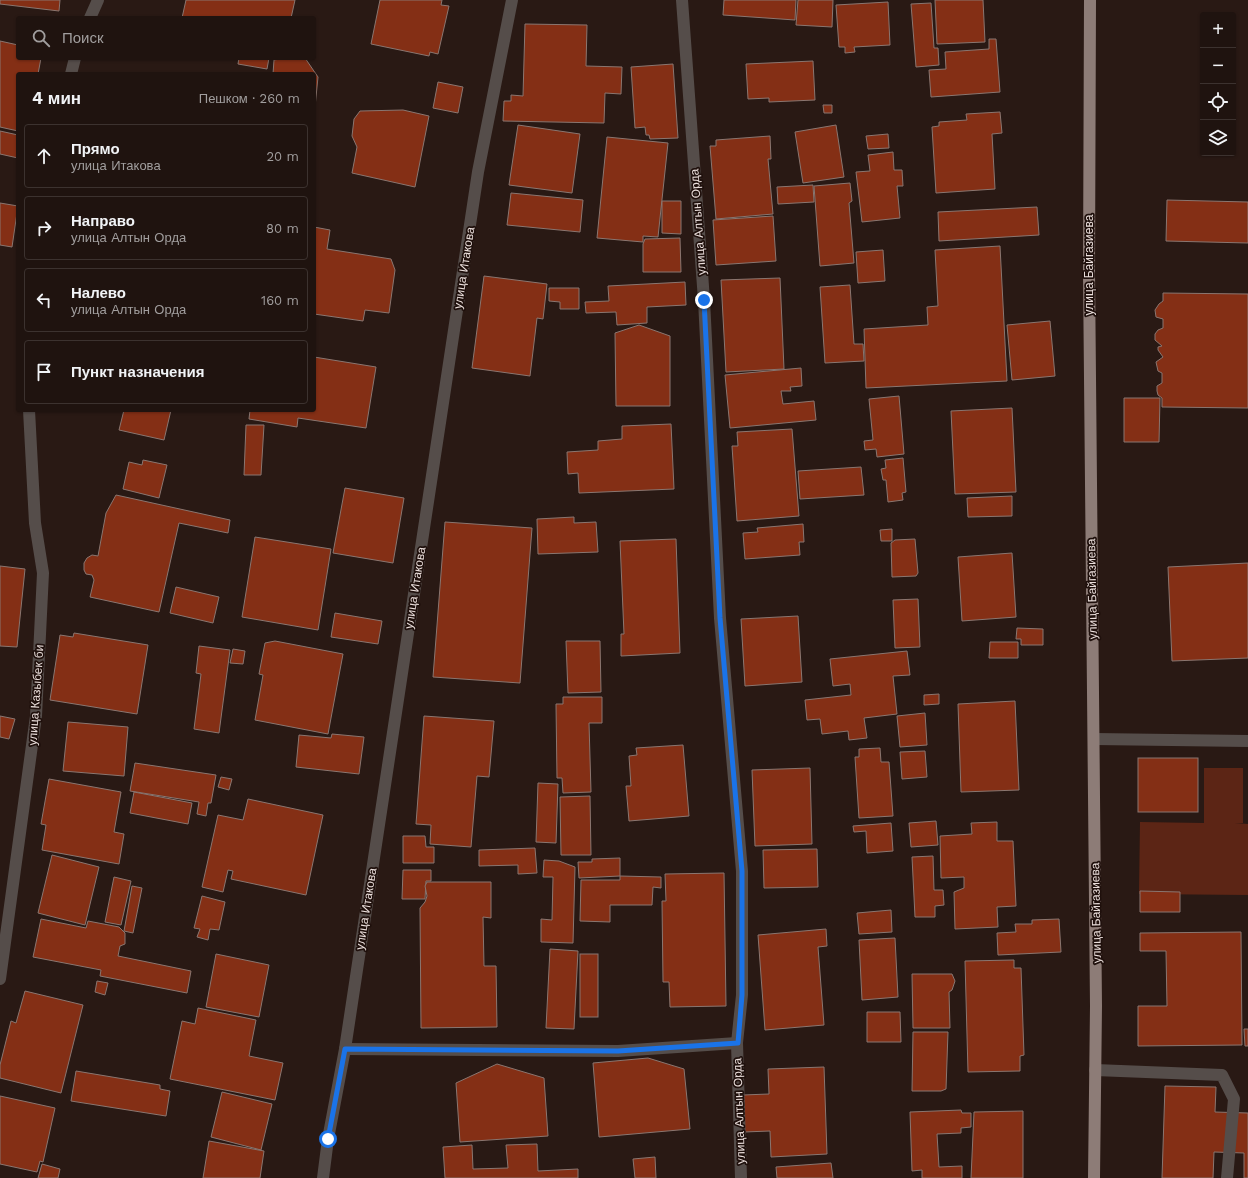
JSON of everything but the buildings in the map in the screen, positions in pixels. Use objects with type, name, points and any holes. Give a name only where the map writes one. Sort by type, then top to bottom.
[{"type":"main road","name":"улица Байгазиева","points":[[1090,0],[1089,273],[1096,998],[1094,1178]]},
{"type":"street","points":[[91,16],[98,0]]},
{"type":"street","name":"улица Итакова","points":[[323,1178],[328,1139],[345,1049],[478,172],[512,0]]},
{"type":"street","name":"улица Алтын Орда","points":[[682,0],[704,300],[720,618],[742,871],[742,995],[738,1043],[741,1178]]},
{"type":"street","points":[[72,72],[74,60]]},
{"type":"street","name":"улица Казыбек би","points":[[0,979],[36,716],[43,573],[36,523],[29,412]]},
{"type":"street","points":[[1094,740],[1248,741]]},
{"type":"street","name":"улица Алтын Орда","points":[[345,1049],[618,1051],[738,1043]]},
{"type":"street","points":[[1095,1070],[1222,1075],[1234,1099],[1226,1178]]},
{"type":"shaded area","points":[[1204,768],[1243,768],[1243,823],[1235,823],[1248,824],[1248,895],[1139,894],[1140,822],[1204,823]]},
{"type":"route","points":[[328,1139],[345,1049],[618,1051],[738,1043],[742,995],[742,871],[720,618],[704,300]]}]
